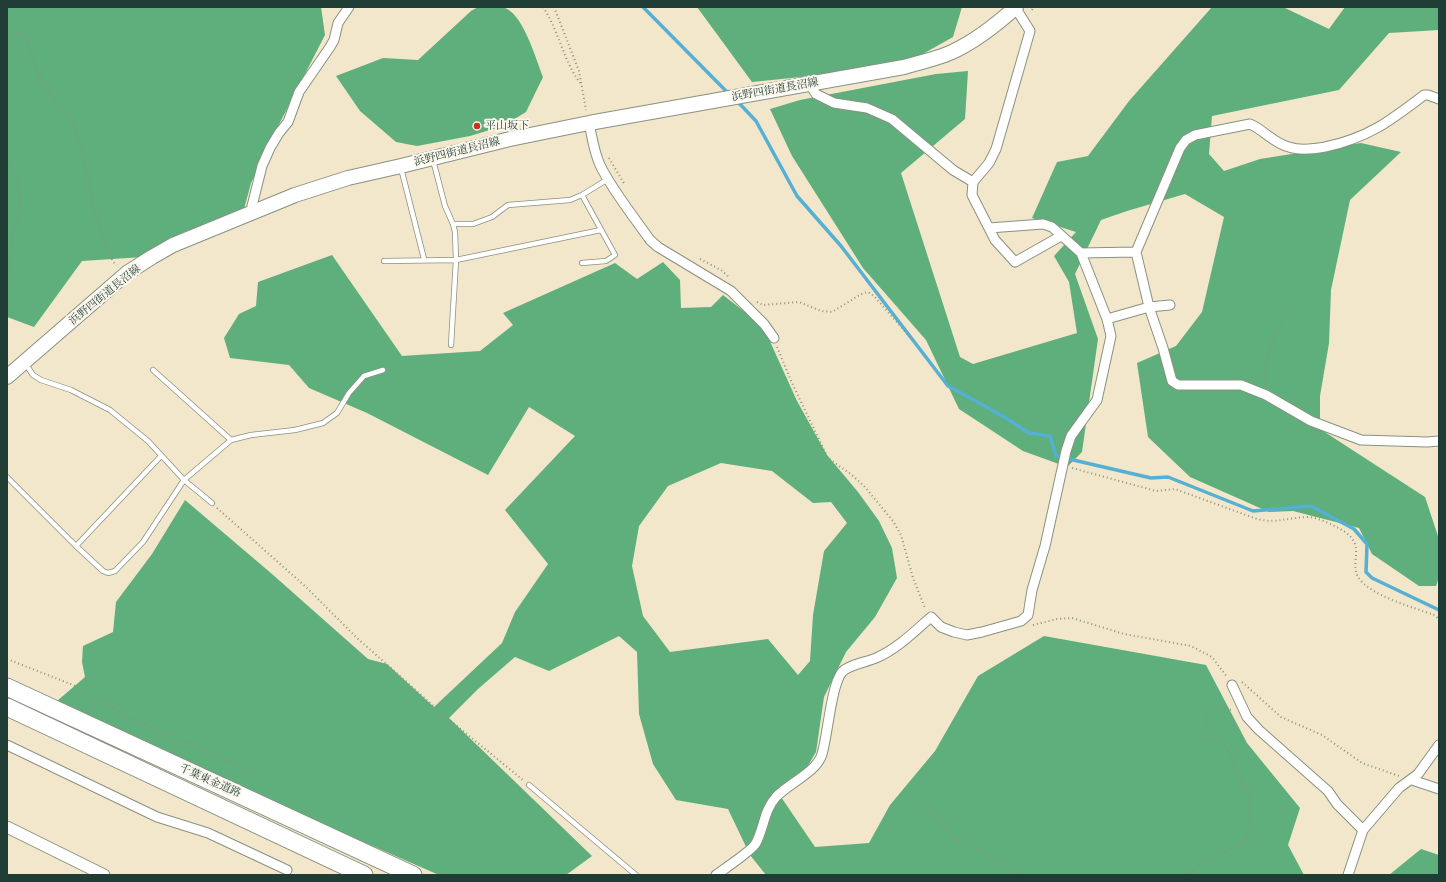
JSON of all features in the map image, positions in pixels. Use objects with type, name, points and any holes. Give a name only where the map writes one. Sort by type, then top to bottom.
[{"type":"highway","name":"千葉東金道路","points":[[7,687],[413,875]]},
{"type":"highway","name":"千葉東金道路","points":[[7,707],[364,875]]},
{"type":"main road","name":"浜野四街道長沼線","points":[[7,377],[127,273],[174,245],[295,195],[348,178],[510,139],[589,123],[904,67],[951,52],[969,44],[1016,7]]},
{"type":"street","points":[[250,214],[262,166],[270,148],[288,122],[299,92],[334,40],[338,23],[349,7]]},
{"type":"street","points":[[1016,7],[1030,31],[996,149],[989,163],[973,182],[972,195],[994,240],[1014,262],[1061,236]]},
{"type":"street","points":[[809,83],[816,94],[834,103],[867,108],[892,119],[953,170],[973,182]]},
{"type":"street","points":[[1439,99],[1424,95],[1372,132],[1343,143],[1313,150],[1289,148],[1274,141],[1257,127],[1250,124],[1195,135],[1186,140],[1180,148],[1136,252],[1149,307],[1163,348],[1172,381],[1178,384],[1241,385],[1266,395],[1311,421],[1360,440],[1420,442],[1439,441]]},
{"type":"street","points":[[589,123],[592,141],[600,164],[608,179],[650,240],[658,247],[731,291],[760,320],[774,338]]},
{"type":"street","points":[[716,875],[756,845],[768,808],[776,796],[813,768],[822,755],[837,683],[843,671],[876,658],[889,651],[931,617],[941,627],[966,635],[982,632],[1021,620],[1028,614],[1032,590],[1045,546],[1062,465],[1072,436],[1097,400],[1111,336],[1107,319],[1081,253],[1052,228],[1043,224],[989,228]]},
{"type":"street","points":[[1081,253],[1136,252]]},
{"type":"street","points":[[1107,319],[1149,307],[1170,305]]},
{"type":"street","points":[[1232,685],[1247,717],[1259,730],[1328,791],[1337,804],[1363,830]]},
{"type":"street","points":[[7,745],[157,817],[208,833],[287,870]]},
{"type":"street","points":[[1348,875],[1363,830],[1399,788],[1412,780],[1418,774],[1439,745]]},
{"type":"street","points":[[1412,780],[1439,789]]},
{"type":"street","points":[[7,827],[104,875]]},
{"type":"lane","points":[[433,158],[445,206],[453,224],[456,260],[451,345]]},
{"type":"lane","points":[[401,166],[424,259]]},
{"type":"lane","points":[[453,224],[473,224],[492,217],[508,205],[570,200],[582,195],[608,179]]},
{"type":"lane","points":[[582,195],[615,255],[606,261],[582,263]]},
{"type":"lane","points":[[384,261],[424,259],[456,260],[601,230]]},
{"type":"lane","points":[[24,362],[33,375],[41,380],[71,390],[110,410],[148,441],[184,480],[212,503]]},
{"type":"lane","points":[[153,370],[231,440]]},
{"type":"lane","points":[[7,477],[76,546],[103,571],[108,572],[115,570],[144,542],[184,480],[231,440],[251,435],[295,430],[323,423],[337,413],[349,393],[364,376],[383,370]]},
{"type":"lane","points":[[76,546],[161,456]]},
{"type":"lane","points":[[529,785],[636,875]]},
{"type":"path","points":[[542,7],[551,19],[572,72],[580,84]]},
{"type":"path","points":[[554,7],[579,71],[580,84],[589,123]]},
{"type":"path","points":[[7,39],[15,32],[24,36],[29,44],[35,66],[55,102],[70,116],[77,132],[89,183],[94,213],[113,262],[127,273]]},
{"type":"path","points":[[609,157],[627,189]]},
{"type":"path","points":[[7,158],[16,179],[21,202],[12,242],[7,280]]},
{"type":"path","points":[[695,256],[721,270],[731,279]]},
{"type":"path","points":[[752,299],[763,305],[799,302],[821,312],[832,312],[863,293],[868,292],[874,296],[910,336]]},
{"type":"path","points":[[1266,395],[1264,361],[1282,322],[1294,303]]},
{"type":"path","points":[[774,338],[779,355],[828,458],[852,475],[864,486],[893,521],[901,535],[913,578],[927,613],[931,617]]},
{"type":"path","points":[[1062,465],[1156,491],[1175,489],[1257,519],[1267,521],[1315,518],[1341,530],[1351,538],[1355,544],[1357,552],[1356,572],[1363,582],[1378,594],[1434,615],[1439,619]]},
{"type":"path","points":[[212,503],[306,587],[357,638],[410,686],[529,785]]},
{"type":"path","points":[[1021,620],[1030,625],[1057,619],[1072,618],[1124,634],[1191,646],[1212,657],[1232,685]]},
{"type":"path","points":[[7,658],[73,685],[130,718],[257,774]]},
{"type":"path","points":[[1241,681],[1281,717],[1322,735],[1362,763],[1412,780]]},
{"type":"path","points":[[1186,875],[1244,842],[1251,831],[1248,794],[1227,750],[1209,731],[1206,725],[1206,718],[1209,712],[1222,706],[1247,717]]},
{"type":"path","points":[[922,803],[954,838],[981,850],[1020,875]]},
{"type":"green space","points":[[7,7],[321,7],[325,35],[271,140],[251,183],[244,209],[143,257],[82,261],[34,327],[7,317]]},
{"type":"green space","points":[[478,7],[502,7],[510,10],[528,37],[543,77],[526,112],[503,126],[470,136],[417,146],[396,142],[360,111],[336,76],[383,58],[418,60],[471,11]]},
{"type":"green space","points":[[697,7],[962,7],[953,37],[912,60],[869,70],[752,82]]},
{"type":"green space","points":[[1212,7],[1283,7],[1329,29],[1345,7],[1439,7],[1439,30],[1389,33],[1339,90],[1212,116],[1209,154],[1224,171],[1260,159],[1361,143],[1401,152],[1350,200],[1331,290],[1329,343],[1320,396],[1320,429],[1425,497],[1439,539],[1439,577],[1436,586],[1419,586],[1372,554],[1359,528],[1293,511],[1269,512],[1190,477],[1148,437],[1137,363],[1176,346],[1202,312],[1224,217],[1185,194],[1101,220],[1075,274],[1098,339],[1082,452],[1067,467],[1023,451],[959,409],[926,340],[863,268],[792,156],[770,109],[800,100],[936,74],[968,71],[965,119],[901,173],[960,357],[973,364],[1077,333],[1069,282],[1054,256],[1076,232],[1032,218],[1057,162],[1088,156],[1129,101]]},
{"type":"green space","points":[[332,255],[402,356],[480,351],[513,325],[503,313],[615,263],[637,279],[663,262],[680,280],[681,308],[711,307],[723,295],[763,326],[797,401],[827,455],[858,492],[879,521],[892,548],[897,578],[875,617],[846,652],[824,697],[816,752],[799,781],[781,797],[815,847],[869,843],[890,805],[935,751],[978,676],[1044,636],[1206,665],[1247,743],[1300,808],[1288,845],[1304,875],[766,875],[750,855],[728,809],[676,800],[653,764],[639,714],[637,652],[619,636],[549,671],[515,657],[478,689],[449,718],[592,856],[566,875],[439,875],[283,807],[245,794],[57,701],[85,677],[82,662],[83,646],[113,632],[116,602],[152,554],[185,500],[272,574],[368,659],[387,664],[434,707],[502,643],[515,612],[548,564],[505,510],[575,436],[529,407],[488,475],[367,413],[309,388],[289,365],[230,358],[224,338],[239,314],[256,306],[258,282]],"holes":[[[721,463],[772,471],[813,503],[831,502],[847,523],[824,551],[813,615],[810,661],[798,675],[768,639],[670,652],[643,616],[632,566],[639,526],[668,486]]]},
{"type":"green space","points":[[1421,849],[1439,855],[1439,875],[1389,875]]},
{"type":"waterway","points":[[643,7],[729,94]]},
{"type":"waterway","points":[[737,101],[756,121],[797,196],[841,246],[948,386],[1001,415],[1029,433],[1050,436],[1056,456],[1151,478],[1168,477],[1253,511],[1311,506],[1354,529],[1367,544],[1366,572],[1372,578],[1439,610]]},
{"type":"place","name":"平山坂下","points":[[477,126]]}]
